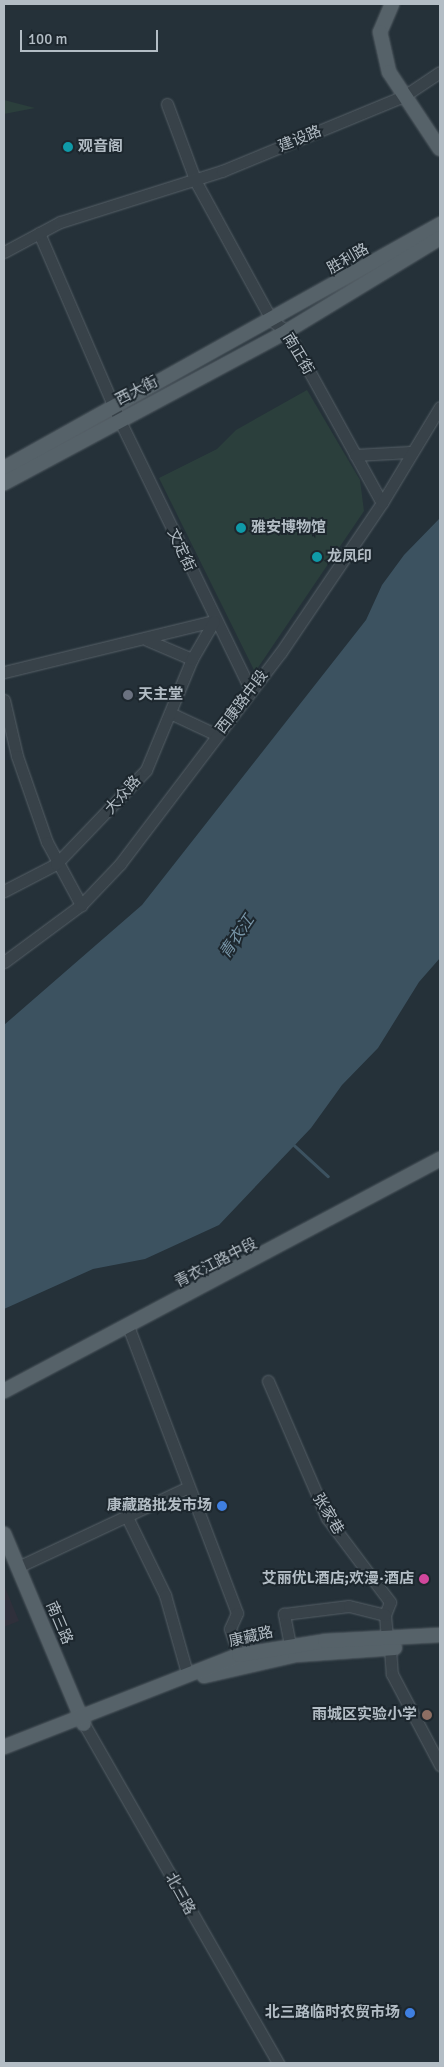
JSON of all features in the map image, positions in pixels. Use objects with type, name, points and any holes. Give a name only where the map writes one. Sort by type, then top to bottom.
[{"type":"main road","points":[[392,4],[383,18],[382,48],[389,72],[440,149]]},
{"type":"main road","name":"胜利路","points":[[272,321],[440,224]]},
{"type":"main road","name":"胜利路","points":[[287,331],[440,238]]},
{"type":"main road","name":"西大街","points":[[4,483],[272,321]]},
{"type":"main road","name":"西大街","points":[[4,468],[287,331]]},
{"type":"main road","name":"青衣江路中段","points":[[4,1391],[440,1159]]},
{"type":"main road","name":"南三路","points":[[4,1534],[82,1720]]},
{"type":"main road","name":"康藏路","points":[[82,1720],[207,1675],[251,1663],[440,1635]]},
{"type":"main road","name":"康藏路","points":[[82,1720],[187,1673],[239,1655],[290,1645],[440,1644]]},
{"type":"main road","points":[[4,1747],[82,1720]]},
{"type":"main road","points":[[4,1757],[82,1720]]},
{"type":"street","name":"建设路","points":[[4,252],[60,222],[196,182],[404,96],[440,72]]},
{"type":"street","name":"南正街","points":[[167,104],[196,182],[272,321],[287,331],[382,503]]},
{"type":"street","name":"文定街","points":[[39,233],[117,413],[214,620],[251,691]]},
{"type":"street","name":"西康路中段","points":[[4,962],[81,905],[120,864],[251,691],[382,503],[410,452],[440,407]]},
{"type":"street","points":[[355,455],[410,452]]},
{"type":"street","points":[[4,672],[147,640],[214,620]]},
{"type":"street","name":"大众路","points":[[4,891],[56,864],[146,770],[192,658],[214,620]]},
{"type":"street","points":[[147,640],[192,658]]},
{"type":"street","points":[[4,700],[17,756],[56,864],[81,905]]},
{"type":"street","points":[[170,713],[217,736]]},
{"type":"street","points":[[128,1326],[187,1488],[237,1613],[230,1630],[239,1655]]},
{"type":"street","name":"张家巷","points":[[268,1381],[327,1518],[390,1602],[385,1615],[392,1674],[440,1764]]},
{"type":"street","points":[[18,1566],[128,1519],[187,1488]]},
{"type":"street","points":[[128,1519],[165,1595],[187,1673]]},
{"type":"street","points":[[290,1645],[284,1614],[349,1606],[385,1615]]},
{"type":"street","name":"北三路","points":[[82,1720],[278,2063]]},
{"type":"shaded area","points":[[4,1585],[19,1621],[4,1627]]},
{"type":"green space","points":[[4,100],[35,108],[4,114]]},
{"type":"green space","points":[[307,390],[360,480],[364,511],[255,672],[159,478],[217,449],[236,430]]},
{"type":"water","name":"青衣江","points":[[440,518],[440,958],[419,982],[378,1048],[342,1085],[311,1128],[219,1225],[145,1259],[93,1269],[4,1309],[4,1025],[142,905],[366,620],[382,585],[404,555]]},
{"type":"waterway","points":[[294,1145],[328,1176]]},
{"type":"place","name":"观音阁","points":[[68,147]]},
{"type":"place","name":"雅安博物馆","points":[[241,528]]},
{"type":"place","name":"龙凤印","points":[[317,557]]},
{"type":"place","name":"天主堂","points":[[128,695]]},
{"type":"place","name":"康藏路批发市场","points":[[222,1506]]},
{"type":"place","name":"艾丽优L酒店;欢漫·酒店","points":[[424,1579]]},
{"type":"place","name":"雨城区实验小学","points":[[427,1715]]},
{"type":"place","name":"北三路临时农贸市场","points":[[410,2013]]}]
